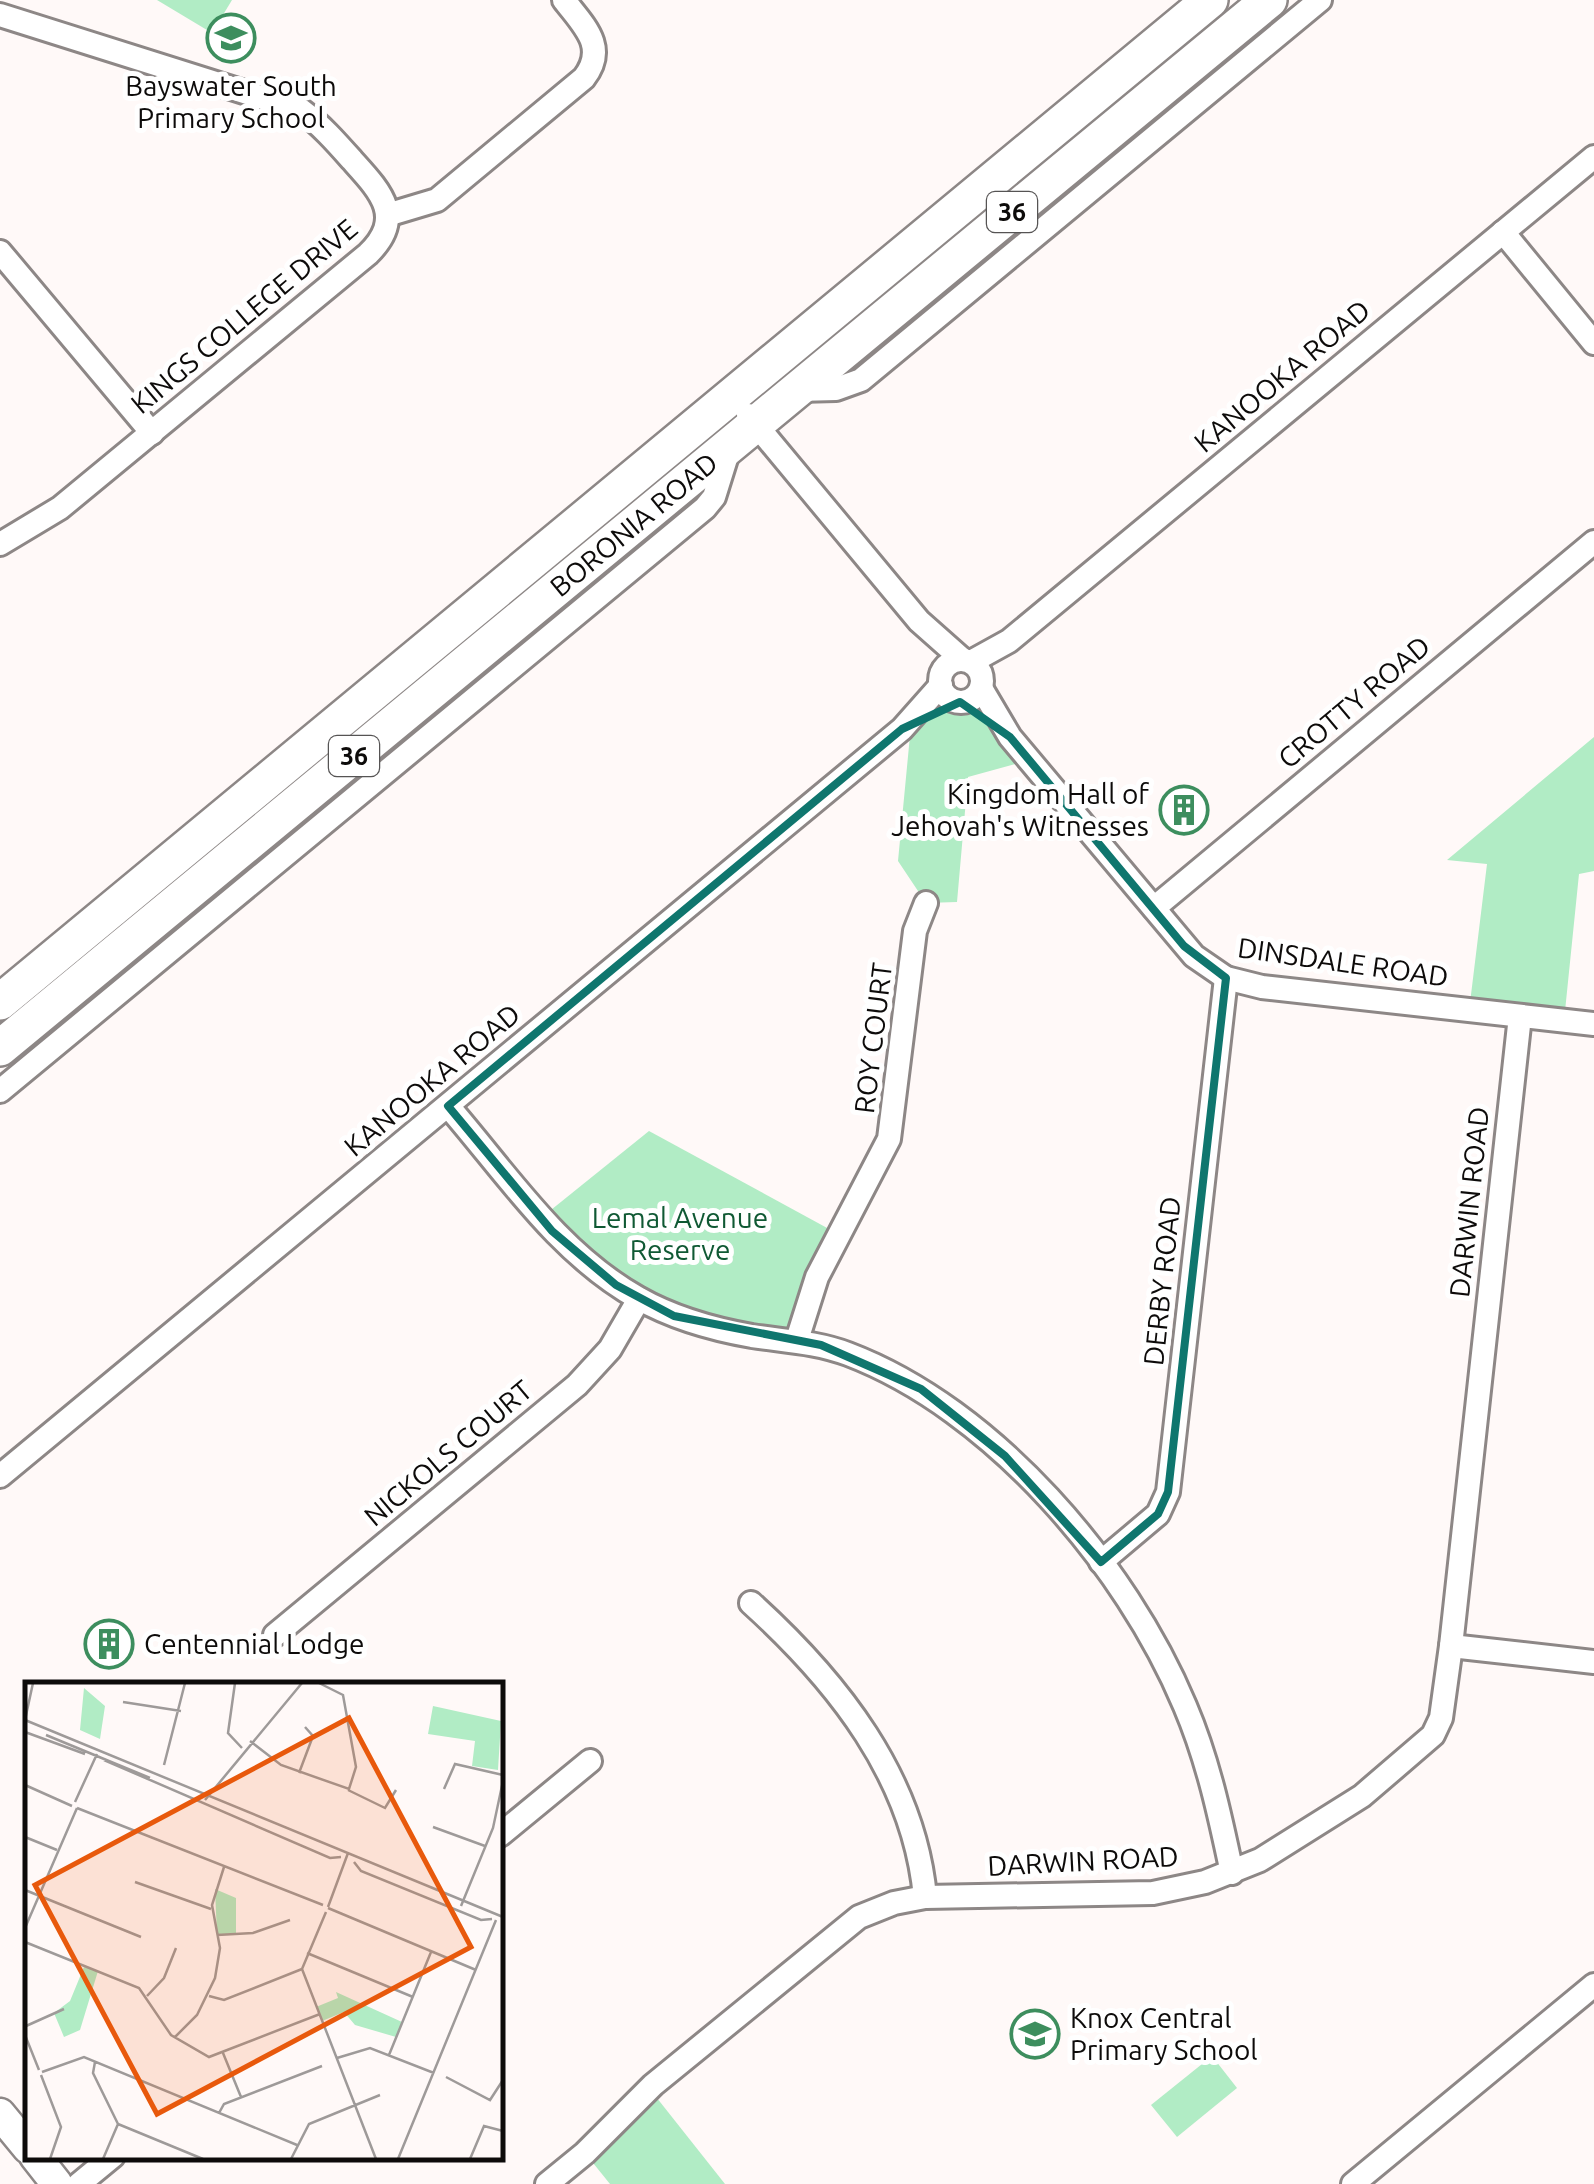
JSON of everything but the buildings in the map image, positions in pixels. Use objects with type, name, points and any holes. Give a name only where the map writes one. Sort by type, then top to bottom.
[{"type":"main road","name":"BORONIA ROAD","points":[[0,1048],[10,1001],[1210,0]]},
{"type":"main road","name":"BORONIA ROAD","points":[[10,1001],[743,435],[1269,0]]},
{"type":"street","points":[[387,215],[437,200],[584,78],[595,59],[594,41],[564,0]]},
{"type":"street","points":[[796,390],[836,390],[861,380],[1320,0]]},
{"type":"street","name":"KINGS COLLEGE DRIVE","points":[[0,15],[300,110],[320,124],[379,191],[387,215],[382,239],[368,254],[60,508],[0,544]]},
{"type":"street","name":"KANOOKA ROAD","points":[[0,1476],[1594,157]]},
{"type":"street","points":[[1503,232],[1594,343]]},
{"type":"street","points":[[0,252],[152,433]]},
{"type":"street","name":"DINSDALE ROAD","points":[[732,396],[743,435],[919,622],[963,681],[1194,956],[1226,978],[1262,987],[1594,1024]]},
{"type":"street","points":[[0,1091],[705,508],[743,435]]},
{"type":"street","name":"CROTTY ROAD","points":[[1154,908],[1594,542]]},
{"type":"street","name":"ROY COURT","points":[[796,1340],[818,1278],[890,1139],[915,931],[926,903]]},
{"type":"street","name":"DERBY ROAD","points":[[1101,1562],[1158,1514],[1168,1492],[1226,978]]},
{"type":"street","name":"DARWIN ROAD","points":[[547,2184],[652,2084],[845,1927],[877,1909],[926,1896],[1153,1894],[1189,1887],[1232,1873],[1296,1839],[1362,1796],[1434,1736],[1441,1718],[1451,1646],[1520,1016]]},
{"type":"street","points":[[448,1106],[552,1231],[595,1270],[638,1299],[674,1316],[714,1328],[822,1345],[874,1365],[944,1404],[1024,1475],[1101,1562],[1134,1611],[1186,1706],[1207,1763],[1232,1873]]},
{"type":"street","name":"NICKOLS COURT","points":[[274,1635],[577,1384],[610,1349],[638,1299]]},
{"type":"street","points":[[751,1603],[813,1662],[857,1718],[876,1750],[919,1850],[926,1896]]},
{"type":"street","points":[[1451,1646],[1594,1662]]},
{"type":"street","points":[[502,1834],[590,1761]]},
{"type":"street","points":[[1353,2184],[1594,1985]]},
{"type":"street","points":[[0,2114],[25,2144]]},
{"type":"street","points":[[37,2159],[58,2184]]},
{"type":"street","points":[[80,2184],[109,2159]]},
{"type":"highlighted area","points":[[960,702],[1010,737],[1184,946],[1226,978],[1168,1492],[1158,1514],[1101,1562],[1005,1456],[921,1389],[821,1345],[674,1316],[616,1285],[552,1231],[448,1106],[902,729]]},
{"type":"green space","points":[[157,0],[232,0],[212,33]]},
{"type":"green space","points":[[963,702],[1010,737],[1030,760],[968,777],[957,902],[926,903],[898,861],[911,725]]},
{"type":"green space","points":[[1594,737],[1594,871],[1579,874],[1564,1021],[1469,1011],[1487,864],[1447,860]]},
{"type":"green space","name":"Lemal Avenue Reserve","points":[[649,1131],[840,1235],[797,1340],[674,1316],[541,1218]]},
{"type":"green space","points":[[1212,2056],[1237,2088],[1177,2137],[1151,2105]]},
{"type":"green space","points":[[649,2088],[725,2184],[610,2184],[585,2153]]},
{"type":"place","name":"Bayswater South Primary School","points":[[231,38]]},
{"type":"place","name":"Kingdom Hall of Jehovah's Witnesses","points":[[1184,810]]},
{"type":"place","name":"Centennial Lodge","points":[[109,1644]]},
{"type":"place","name":"Knox Central Primary School","points":[[1035,2034]]}]
